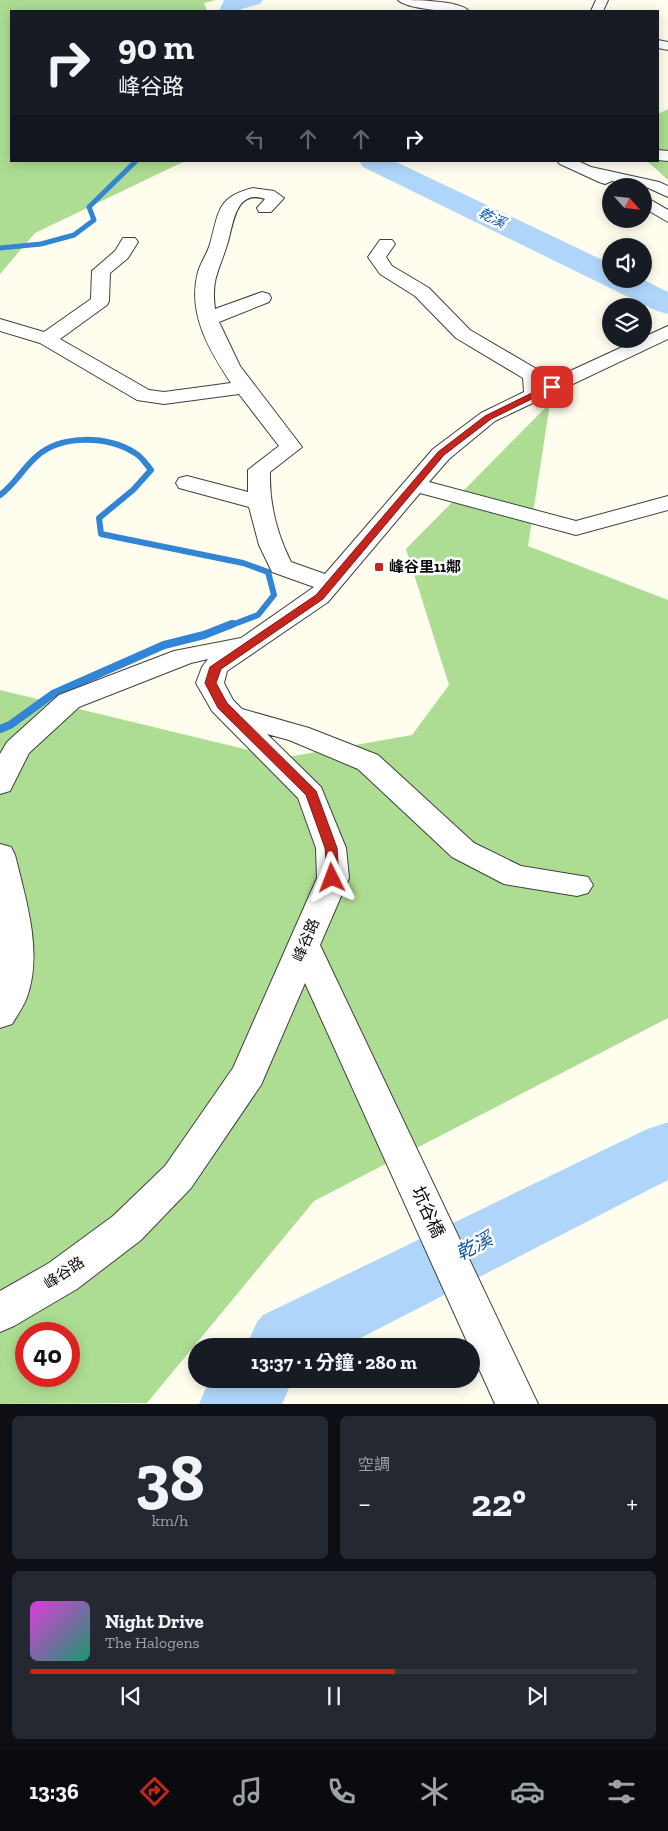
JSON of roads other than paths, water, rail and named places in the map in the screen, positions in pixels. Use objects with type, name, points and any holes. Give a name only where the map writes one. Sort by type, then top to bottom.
[{"type":"street","points":[[404,0],[458,10]]},
{"type":"street","points":[[567,162],[602,178]]},
{"type":"street","points":[[639,166],[668,176]]},
{"type":"street","points":[[588,171],[653,185],[668,192]]},
{"type":"street","points":[[266,208],[276,198],[269,193],[257,192],[233,203],[224,217],[218,245],[207,272],[205,312],[220,346],[243,387],[291,447],[259,470],[257,483],[271,549],[281,567],[330,584]]},
{"type":"street","points":[[652,206],[668,217]]},
{"type":"street","points":[[46,339],[100,301],[101,271],[122,254],[128,242]]},
{"type":"street","points":[[386,244],[378,257],[386,270],[422,292],[463,334],[533,375],[543,391]]},
{"type":"street","points":[[208,320],[262,298]]},
{"type":"street","points":[[0,325],[46,339],[144,396],[164,398],[243,387]]},
{"type":"street","name":"峰谷路","points":[[0,1313],[62,1276],[127,1228],[178,1177],[248,1075],[332,878],[331,848],[311,794],[222,705],[210,683],[216,667],[319,597],[441,454],[488,417],[668,332]]},
{"type":"street","points":[[187,483],[262,503]]},
{"type":"street","points":[[415,485],[576,528],[668,503]]},
{"type":"street","points":[[0,784],[16,748],[69,701],[183,656],[255,642]]},
{"type":"street","points":[[233,716],[299,734],[368,762],[463,850],[515,876],[577,885]]},
{"type":"street","points":[[0,855],[18,954],[9,1003],[0,1015]]},
{"type":"street","name":"坑谷橋","points":[[304,945],[513,1395]]},
{"type":"waterway","name":"乾溪","points":[[229,10],[232,4],[253,0]]},
{"type":"waterway","points":[[0,248],[41,244],[74,235],[94,220],[89,207],[135,162]]},
{"type":"waterway","name":"乾溪","points":[[374,162],[602,272]]},
{"type":"waterway","name":"乾溪","points":[[636,288],[668,304]]},
{"type":"waterway","points":[[0,495],[37,456],[59,444],[85,440],[99,441],[112,443],[135,453],[151,470],[133,490],[99,518],[101,534],[243,563],[268,572],[274,595],[258,615],[229,626]]},
{"type":"waterway","points":[[0,729],[10,725],[53,694],[164,645],[204,635],[232,624]]},
{"type":"waterway","name":"乾溪","points":[[290,1338],[668,1149]]},
{"type":"waterway","name":"乾溪","points":[[236,1404],[249,1388]]},
{"type":"place","name":"峰谷里11鄰","points":[[379,567]]}]
